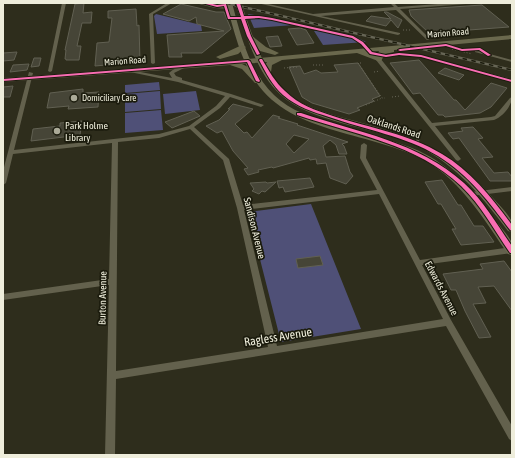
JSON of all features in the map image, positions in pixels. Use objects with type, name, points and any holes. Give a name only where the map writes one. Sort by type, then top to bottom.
[{"type":"main road","name":"Oaklands Road","points":[[238,3],[249,36],[267,72],[276,86],[293,100],[306,108],[428,159],[452,175],[471,194],[512,250]]},
{"type":"main road","name":"Oaklands Road","points":[[230,5],[242,47],[258,82],[271,96],[295,112],[347,126],[418,139],[466,173],[484,193],[512,229]]},
{"type":"main road","name":"Marion Road","points":[[259,57],[275,52],[512,32]]},
{"type":"main road","points":[[249,36],[263,49],[275,52]]},
{"type":"main road","name":"Marion Road","points":[[3,75],[31,75],[186,66],[247,58],[292,57],[512,37]]},
{"type":"main road","points":[[351,51],[371,55],[378,59],[382,52],[407,46]]},
{"type":"main road","points":[[218,61],[236,52],[242,47]]},
{"type":"main road","points":[[267,72],[267,66],[269,63],[292,57]]},
{"type":"main road","name":"Marion Road","points":[[3,80],[50,71],[153,63],[218,61]]},
{"type":"main road","points":[[218,61],[241,66],[247,69],[258,82]]},
{"type":"street","points":[[50,71],[64,3]]},
{"type":"street","points":[[153,63],[151,14],[170,3]]},
{"type":"street","points":[[197,3],[215,8],[230,5]]},
{"type":"street","points":[[259,3],[398,34]]},
{"type":"street","points":[[392,3],[427,39]]},
{"type":"street","points":[[314,15],[466,3]]},
{"type":"street","points":[[476,50],[512,61]]},
{"type":"street","points":[[410,55],[421,56],[512,81]]},
{"type":"street","points":[[378,59],[458,159]]},
{"type":"street","points":[[186,66],[171,73],[174,77],[191,84]]},
{"type":"street","points":[[123,70],[191,84],[261,105]]},
{"type":"street","points":[[3,183],[31,75]]},
{"type":"street","points":[[11,152],[159,136],[191,127],[218,107],[229,95]]},
{"type":"street","points":[[430,125],[492,119],[496,117],[512,99]]},
{"type":"street","name":"Sandison Avenue","points":[[191,127],[226,159],[240,208],[273,349]]},
{"type":"street","name":"Burton Avenue","points":[[110,455],[115,141]]},
{"type":"street","name":"Edwards Avenue","points":[[364,146],[363,158],[448,322],[512,436]]},
{"type":"street","points":[[471,194],[512,189]]},
{"type":"street","points":[[240,208],[381,192]]},
{"type":"street","points":[[418,263],[512,250]]},
{"type":"street","points":[[3,297],[112,282]]},
{"type":"street","name":"Ragless Avenue","points":[[112,376],[448,322]]},
{"type":"path","points":[[446,45],[462,50],[476,50]]},
{"type":"path","points":[[361,63],[358,63],[382,98]]},
{"type":"path","points":[[313,65],[324,65]]},
{"type":"path","points":[[284,68],[298,67]]},
{"type":"path","points":[[392,97],[402,96]]},
{"type":"path","points":[[366,105],[385,98]]},
{"type":"shaded area","points":[[156,14],[201,25],[202,31],[157,34],[154,16]]},
{"type":"shaded area","points":[[248,14],[356,37],[366,42],[323,45],[314,31],[317,30],[294,25],[254,28]]},
{"type":"shaded area","points":[[159,82],[160,90],[125,93],[125,85]]},
{"type":"shaded area","points":[[160,91],[161,109],[125,112],[125,94]]},
{"type":"shaded area","points":[[196,91],[200,110],[165,114],[163,94]]},
{"type":"shaded area","points":[[161,110],[163,130],[125,133],[125,113]]},
{"type":"shaded area","points":[[311,204],[361,329],[281,342],[248,212]]},
{"type":"building","points":[[84,3],[83,13],[92,12],[91,23],[82,23],[77,46],[81,46],[79,60],[66,60],[65,50],[75,4]]},
{"type":"building","points":[[181,4],[216,12],[224,12],[231,29],[202,53],[181,53],[182,57],[169,57],[167,35],[224,31],[197,24],[196,17],[189,21],[163,14]]},
{"type":"building","points":[[482,5],[509,27],[429,33],[411,16],[409,10]]},
{"type":"building","points":[[136,9],[137,26],[139,25],[140,62],[95,66],[97,43],[109,42],[112,18],[108,18],[108,11]]},
{"type":"building","points":[[384,12],[387,12],[402,20],[398,28],[391,20],[386,26],[366,21],[371,16],[391,19]]},
{"type":"building","points":[[300,28],[306,30],[314,43],[297,45],[288,29]]},
{"type":"building","points":[[278,36],[282,46],[270,47],[266,37]]},
{"type":"building","points":[[17,52],[14,60],[3,61],[3,53]]},
{"type":"building","points":[[34,58],[41,58],[39,66],[31,67]]},
{"type":"building","points":[[419,60],[454,100],[456,100],[465,110],[491,83],[507,88],[491,107],[480,113],[445,117],[443,115],[438,115],[420,93],[413,94],[390,63]]},
{"type":"building","points":[[358,63],[380,96],[372,99],[374,101],[357,108],[360,110],[349,114],[312,103],[302,97],[289,67],[300,66],[304,74],[316,70],[321,73],[338,72],[334,65]]},
{"type":"building","points":[[29,64],[27,70],[10,72],[13,65]]},
{"type":"building","points":[[445,68],[464,75],[459,80],[438,73]]},
{"type":"building","points":[[13,86],[10,97],[3,97],[3,87]]},
{"type":"building","name":"Domiciliary Care","points":[[83,89],[83,93],[99,92],[98,107],[68,109],[69,106],[47,108],[50,93]]},
{"type":"building","points":[[233,104],[253,109],[235,124],[244,133],[247,132],[252,138],[273,115],[298,124],[297,125],[348,142],[342,144],[347,154],[339,154],[336,145],[330,140],[323,146],[326,157],[345,156],[350,172],[353,176],[346,184],[330,178],[326,163],[317,164],[316,159],[310,160],[309,158],[273,168],[258,170],[259,172],[248,175],[244,169],[248,168],[233,151],[222,131],[217,133],[206,126],[219,120],[230,109],[228,109]],"holes":[[[294,135],[309,139],[294,153],[286,144]]]},
{"type":"building","points":[[194,111],[200,116],[172,128],[165,122]]},
{"type":"building","name":"Park Holme Library","points":[[82,121],[80,135],[31,141],[33,129],[60,126],[60,123]]},
{"type":"building","points":[[473,127],[483,138],[478,139],[493,157],[482,158],[494,173],[508,172],[512,177],[512,181],[490,181],[459,138],[453,139],[448,133],[463,131],[461,128]]},
{"type":"building","points":[[310,178],[314,187],[285,192],[283,187],[279,188],[277,181]]},
{"type":"building","points":[[442,180],[458,205],[461,205],[474,226],[483,226],[494,242],[461,245],[452,229],[456,229],[441,204],[438,204],[425,182]]},
{"type":"building","points":[[276,182],[265,192],[262,191],[259,194],[252,191],[254,189],[250,183]]},
{"type":"building","points":[[320,256],[323,265],[298,268],[296,259]]},
{"type":"building","points":[[504,261],[512,272],[512,311],[494,286],[478,287],[486,303],[473,304],[491,337],[479,338],[456,290],[451,290],[443,274],[483,269],[480,264]]},
{"type":"railway","points":[[226,3],[512,70]]},
{"type":"cycle path","points":[[204,3],[217,6],[225,5],[229,18],[259,17],[353,37],[362,43],[371,53],[386,56],[399,54],[421,56],[512,81]]},
{"type":"cycle path","points":[[238,3],[249,36],[258,54]]},
{"type":"cycle path","points":[[400,50],[446,45],[462,50],[480,49],[489,55]]},
{"type":"cycle path","points":[[261,60],[279,88],[306,108],[403,138],[428,148],[451,162],[477,184],[512,229]]},
{"type":"cycle path","points":[[3,80],[248,61],[258,81]]},
{"type":"cycle path","points":[[299,114],[385,141],[427,158],[446,170],[463,185],[476,200],[512,251]]},
{"type":"place","name":"Domiciliary Care","points":[[74,98]]},
{"type":"place","name":"Park Holme Library","points":[[57,131]]}]
